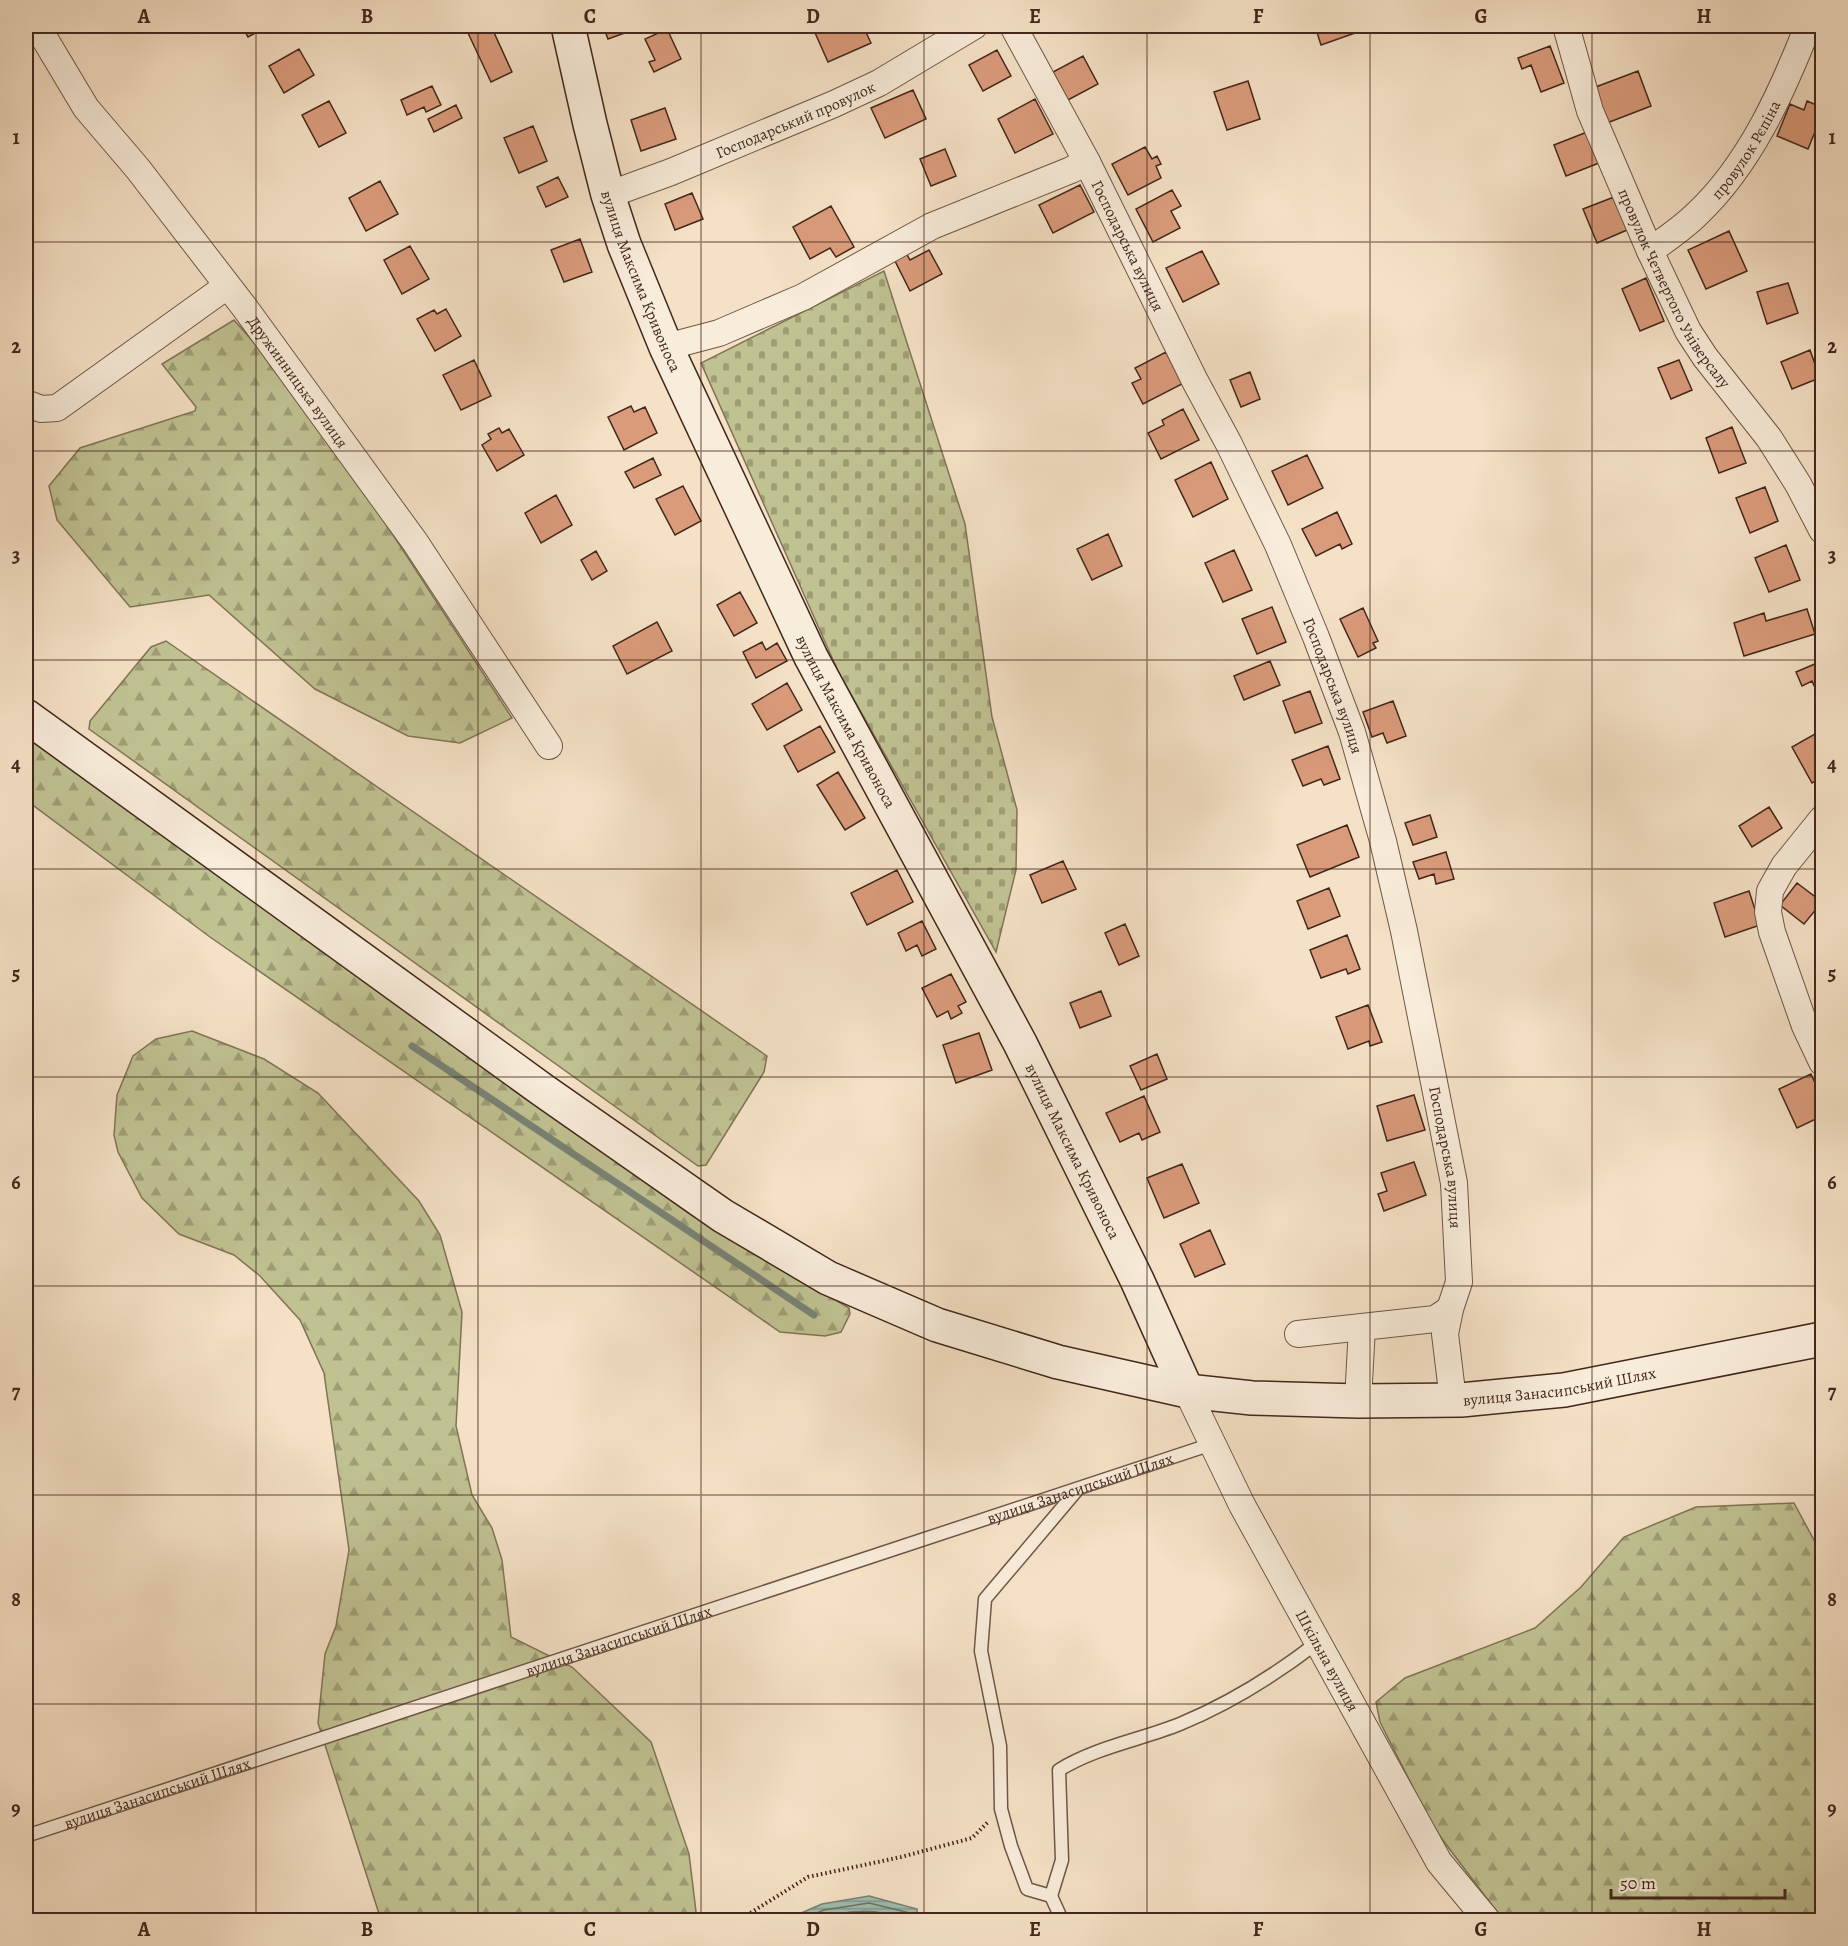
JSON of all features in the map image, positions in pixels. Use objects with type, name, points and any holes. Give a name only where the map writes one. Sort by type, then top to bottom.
[{"type":"main road","name":"вулиця Максима Кривоноса","points":[[568,26],[608,195],[624,244],[666,347],[811,657],[1020,1043],[1137,1280],[1187,1391]]},
{"type":"main road","name":"вулиця Занасипський Шлях","points":[[26,716],[544,1091],[723,1216],[828,1278],[948,1328],[1058,1362],[1187,1391],[1252,1398],[1358,1401],[1453,1400],[1563,1390],[1822,1339]]},
{"type":"street","name":"Дружинницька вулиця","points":[[37,26],[86,108],[138,169],[227,286],[415,542],[549,746]]},
{"type":"street","name":"Господарський провулок","points":[[608,195],[670,172],[834,104],[879,83],[974,26]]},
{"type":"street","name":"Господарська вулиця","points":[[1014,26],[1087,162],[1278,545],[1352,732],[1383,841],[1404,931],[1454,1183],[1459,1282],[1445,1334],[1453,1400]]},
{"type":"street","name":"провулок Четвертого Універсалу","points":[[1566,26],[1590,111],[1650,251],[1688,331],[1705,357],[1769,438],[1798,484],[1822,530]]},
{"type":"street","name":"провулок Рєпіна","points":[[1650,251],[1697,215],[1722,188],[1776,101],[1808,26]]},
{"type":"street","points":[[666,347],[719,333],[803,297],[932,226],[1087,162]]},
{"type":"street","points":[[26,403],[41,409],[57,408],[227,286]]},
{"type":"street","points":[[1822,819],[1784,866],[1770,891],[1768,912],[1772,932],[1804,1026],[1822,1062]]},
{"type":"street","points":[[1298,1334],[1435,1319],[1450,1309]]},
{"type":"street","points":[[1358,1401],[1362,1327]]},
{"type":"street","name":"Шкільна вулиця","points":[[1187,1391],[1242,1505],[1439,1862],[1487,1920]]},
{"type":"lane","name":"вулиця Занасипський Шлях","points":[[26,1836],[1212,1444]]},
{"type":"lane","points":[[1051,1896],[1027,1890],[1011,1846],[1002,1809],[1000,1746],[981,1651],[985,1599],[1079,1488]]},
{"type":"lane","points":[[1062,1920],[1051,1896],[1062,1860],[1059,1770],[1078,1758],[1179,1725],[1223,1704],[1276,1674],[1318,1642]]},
{"type":"path","points":[[739,1920],[808,1877],[901,1857],[972,1838],[1002,1809]]},
{"type":"green space","points":[[884,271],[965,524],[992,717],[1017,810],[1016,870],[996,952],[838,671],[701,363]]},
{"type":"green space","points":[[234,320],[306,401],[512,718],[460,743],[408,736],[315,689],[209,595],[130,607],[57,520],[49,486],[80,448],[195,411],[196,407],[162,364]]},
{"type":"green space","points":[[166,641],[767,1056],[764,1072],[706,1165],[698,1166],[89,729],[90,721],[151,647]]},
{"type":"green space","points":[[26,737],[690,1214],[849,1308],[850,1314],[841,1332],[825,1336],[780,1332],[210,937],[26,800]]},
{"type":"green space","points":[[192,1031],[264,1059],[318,1093],[419,1201],[440,1235],[462,1312],[456,1426],[472,1495],[492,1528],[502,1560],[511,1637],[572,1667],[651,1742],[689,1854],[697,1920],[381,1920],[318,1723],[325,1654],[336,1626],[349,1550],[324,1373],[300,1320],[260,1276],[234,1255],[179,1234],[142,1198],[118,1152],[114,1135],[117,1095],[133,1056],[156,1039]]},
{"type":"green space","points":[[1794,1503],[1822,1555],[1822,1920],[1503,1920],[1433,1827],[1380,1722],[1376,1702],[1405,1678],[1535,1628],[1581,1587],[1624,1537],[1696,1507]]},
{"type":"water","points":[[869,1896],[917,1909],[918,1920],[785,1920],[822,1904]]},
{"type":"building","points":[[242,26],[268,26],[248,37]]},
{"type":"building","points":[[484,26],[491,26],[512,72],[491,82],[468,33]]},
{"type":"building","points":[[603,26],[644,26],[608,39]]},
{"type":"building","points":[[812,26],[863,26],[871,43],[828,62]]},
{"type":"building","points":[[1315,26],[1352,26],[1355,33],[1321,45]]},
{"type":"building","points":[[1601,26],[1623,26],[1603,31]]},
{"type":"building","points":[[667,29],[681,59],[654,72],[649,62],[655,60],[645,39]]},
{"type":"building","points":[[1550,46],[1564,83],[1541,92],[1531,65],[1522,69],[1518,58]]},
{"type":"building","points":[[299,49],[314,75],[284,93],[269,66]]},
{"type":"building","points":[[997,50],[1011,76],[983,91],[969,65]]},
{"type":"building","points":[[1083,56],[1098,84],[1068,100],[1053,72]]},
{"type":"building","points":[[1638,71],[1651,106],[1607,123],[1593,88]]},
{"type":"building","points":[[1248,81],[1260,119],[1227,130],[1214,92]]},
{"type":"building","points":[[432,86],[441,105],[426,112],[424,107],[407,115],[401,100]]},
{"type":"building","points":[[913,90],[926,119],[885,138],[871,108]]},
{"type":"building","points":[[1035,99],[1053,134],[1015,153],[998,119]]},
{"type":"building","points":[[329,101],[346,133],[319,147],[302,115]]},
{"type":"building","points":[[1807,101],[1821,107],[1818,116],[1821,117],[1808,149],[1777,136],[1790,104],[1804,110]]},
{"type":"building","points":[[456,105],[462,118],[434,132],[428,119]]},
{"type":"building","points":[[665,108],[676,139],[641,151],[631,120]]},
{"type":"building","points":[[533,126],[547,161],[519,173],[504,138]]},
{"type":"building","points":[[1587,132],[1599,163],[1566,176],[1554,145]]},
{"type":"building","points":[[1145,147],[1152,159],[1157,156],[1161,164],[1156,166],[1161,178],[1128,195],[1112,164]]},
{"type":"building","points":[[945,149],[956,176],[931,186],[920,159]]},
{"type":"building","points":[[558,177],[568,197],[546,207],[537,187]]},
{"type":"building","points":[[380,181],[398,214],[366,231],[349,198]]},
{"type":"building","points":[[1080,185],[1094,212],[1053,233],[1039,205]]},
{"type":"building","points":[[1172,190],[1181,206],[1171,211],[1180,228],[1153,242],[1136,209]]},
{"type":"building","points":[[692,193],[703,219],[675,230],[665,204]]},
{"type":"building","points":[[1614,197],[1627,230],[1597,243],[1583,209]]},
{"type":"building","points":[[831,206],[854,247],[836,257],[830,248],[810,259],[793,227]]},
{"type":"building","points":[[1729,231],[1747,271],[1706,289],[1688,250]]},
{"type":"building","points":[[580,239],[592,272],[564,282],[551,250]]},
{"type":"building","points":[[410,246],[429,279],[402,294],[384,260]]},
{"type":"building","points":[[929,250],[942,274],[910,291],[893,257],[905,251],[910,260]]},
{"type":"building","points":[[1202,251],[1219,284],[1183,302],[1166,268]]},
{"type":"building","points":[[1646,278],[1664,321],[1640,331],[1622,289]]},
{"type":"building","points":[[1788,283],[1798,313],[1767,324],[1757,292]]},
{"type":"building","points":[[446,309],[461,336],[435,351],[417,319],[434,310],[437,314]]},
{"type":"building","points":[[1810,350],[1816,367],[1822,365],[1822,377],[1792,389],[1781,362]]},
{"type":"building","points":[[1166,352],[1182,384],[1143,404],[1132,383],[1141,379],[1135,368]]},
{"type":"building","points":[[474,360],[491,396],[461,410],[443,375]]},
{"type":"building","points":[[1679,360],[1692,390],[1671,399],[1658,368]]},
{"type":"building","points":[[1250,372],[1260,399],[1241,407],[1230,380]]},
{"type":"building","points":[[631,406],[634,412],[645,407],[657,433],[624,450],[608,417]]},
{"type":"building","points":[[1183,409],[1199,440],[1161,459],[1148,433],[1164,425],[1162,420]]},
{"type":"building","points":[[1732,427],[1746,463],[1719,473],[1706,438]]},
{"type":"building","points":[[499,428],[502,433],[509,429],[524,455],[497,471],[482,445],[491,439],[488,434]]},
{"type":"building","points":[[1307,455],[1323,488],[1288,505],[1272,471]]},
{"type":"building","points":[[653,458],[661,475],[634,488],[625,472]]},
{"type":"building","points":[[1211,462],[1228,499],[1193,517],[1175,480]]},
{"type":"building","points":[[683,486],[701,521],[675,535],[656,499]]},
{"type":"building","points":[[1765,487],[1778,521],[1750,533],[1736,498]]},
{"type":"building","points":[[556,495],[572,525],[541,543],[525,513]]},
{"type":"building","points":[[1337,512],[1352,544],[1342,549],[1340,544],[1316,556],[1302,529]]},
{"type":"building","points":[[1108,534],[1122,566],[1092,580],[1077,549]]},
{"type":"building","points":[[1786,545],[1800,580],[1769,592],[1755,558]]},
{"type":"building","points":[[1234,550],[1252,590],[1223,602],[1205,563]]},
{"type":"building","points":[[596,551],[607,571],[592,580],[581,560]]},
{"type":"building","points":[[740,592],[757,623],[734,636],[717,605]]},
{"type":"building","points":[[1272,607],[1286,642],[1257,654],[1242,619]]},
{"type":"building","points":[[1363,608],[1378,641],[1373,643],[1376,648],[1358,657],[1340,619]]},
{"type":"building","points":[[1807,609],[1815,634],[1744,656],[1734,623],[1764,613],[1766,621]]},
{"type":"building","points":[[657,622],[672,651],[627,674],[613,646]]},
{"type":"building","points":[[762,642],[766,650],[777,643],[787,661],[756,678],[743,652]]},
{"type":"building","points":[[1270,661],[1280,685],[1244,700],[1234,676]]},
{"type":"building","points":[[1822,661],[1821,701],[1812,681],[1802,686],[1796,672]]},
{"type":"building","points":[[787,683],[802,710],[767,730],[752,704]]},
{"type":"building","points":[[1310,691],[1322,723],[1295,733],[1283,701]]},
{"type":"building","points":[[1393,701],[1406,736],[1387,743],[1383,733],[1372,737],[1363,712]]},
{"type":"building","points":[[820,726],[835,752],[798,772],[784,746]]},
{"type":"building","points":[[1822,730],[1822,777],[1812,783],[1792,747]]},
{"type":"building","points":[[1328,746],[1340,779],[1324,785],[1321,779],[1303,786],[1292,760]]},
{"type":"building","points":[[838,772],[865,818],[845,830],[817,785]]},
{"type":"building","points":[[1769,807],[1782,828],[1752,847],[1739,826]]},
{"type":"building","points":[[1430,815],[1437,837],[1413,845],[1405,823]]},
{"type":"building","points":[[1347,825],[1359,857],[1310,877],[1297,845]]},
{"type":"building","points":[[1446,852],[1454,879],[1436,884],[1434,874],[1419,879],[1413,862]]},
{"type":"building","points":[[1063,861],[1076,889],[1042,903],[1030,875]]},
{"type":"building","points":[[897,870],[913,902],[867,925],[851,893]]},
{"type":"building","points":[[1797,883],[1822,902],[1804,924],[1780,905]]},
{"type":"building","points":[[1329,888],[1340,916],[1308,929],[1297,901]]},
{"type":"building","points":[[1749,891],[1760,925],[1725,937],[1714,903]]},
{"type":"building","points":[[922,921],[936,949],[922,956],[917,945],[906,951],[898,933]]},
{"type":"building","points":[[1125,924],[1139,956],[1119,965],[1105,933]]},
{"type":"building","points":[[1347,935],[1360,969],[1348,974],[1346,969],[1321,978],[1310,950]]},
{"type":"building","points":[[951,974],[966,1002],[958,1006],[962,1013],[951,1019],[948,1011],[937,1017],[922,988]]},
{"type":"building","points":[[1101,991],[1111,1016],[1080,1028],[1070,1003]]},
{"type":"building","points":[[1368,1005],[1382,1042],[1370,1046],[1369,1041],[1348,1049],[1336,1017]]},
{"type":"building","points":[[979,1033],[992,1070],[956,1083],[943,1045]]},
{"type":"building","points":[[1157,1054],[1167,1079],[1141,1090],[1130,1066]]},
{"type":"building","points":[[1811,1074],[1822,1099],[1822,1116],[1797,1128],[1779,1089]]},
{"type":"building","points":[[1414,1095],[1425,1130],[1387,1141],[1377,1106]]},
{"type":"building","points":[[1144,1096],[1160,1132],[1142,1140],[1139,1133],[1120,1142],[1106,1113]]},
{"type":"building","points":[[1414,1162],[1426,1195],[1384,1211],[1378,1194],[1387,1191],[1381,1173]]},
{"type":"building","points":[[1182,1164],[1199,1203],[1164,1218],[1147,1178]]},
{"type":"building","points":[[1210,1230],[1225,1264],[1195,1277],[1180,1244]]},
{"type":"waterway","points":[[412,1046],[814,1315]]}]
